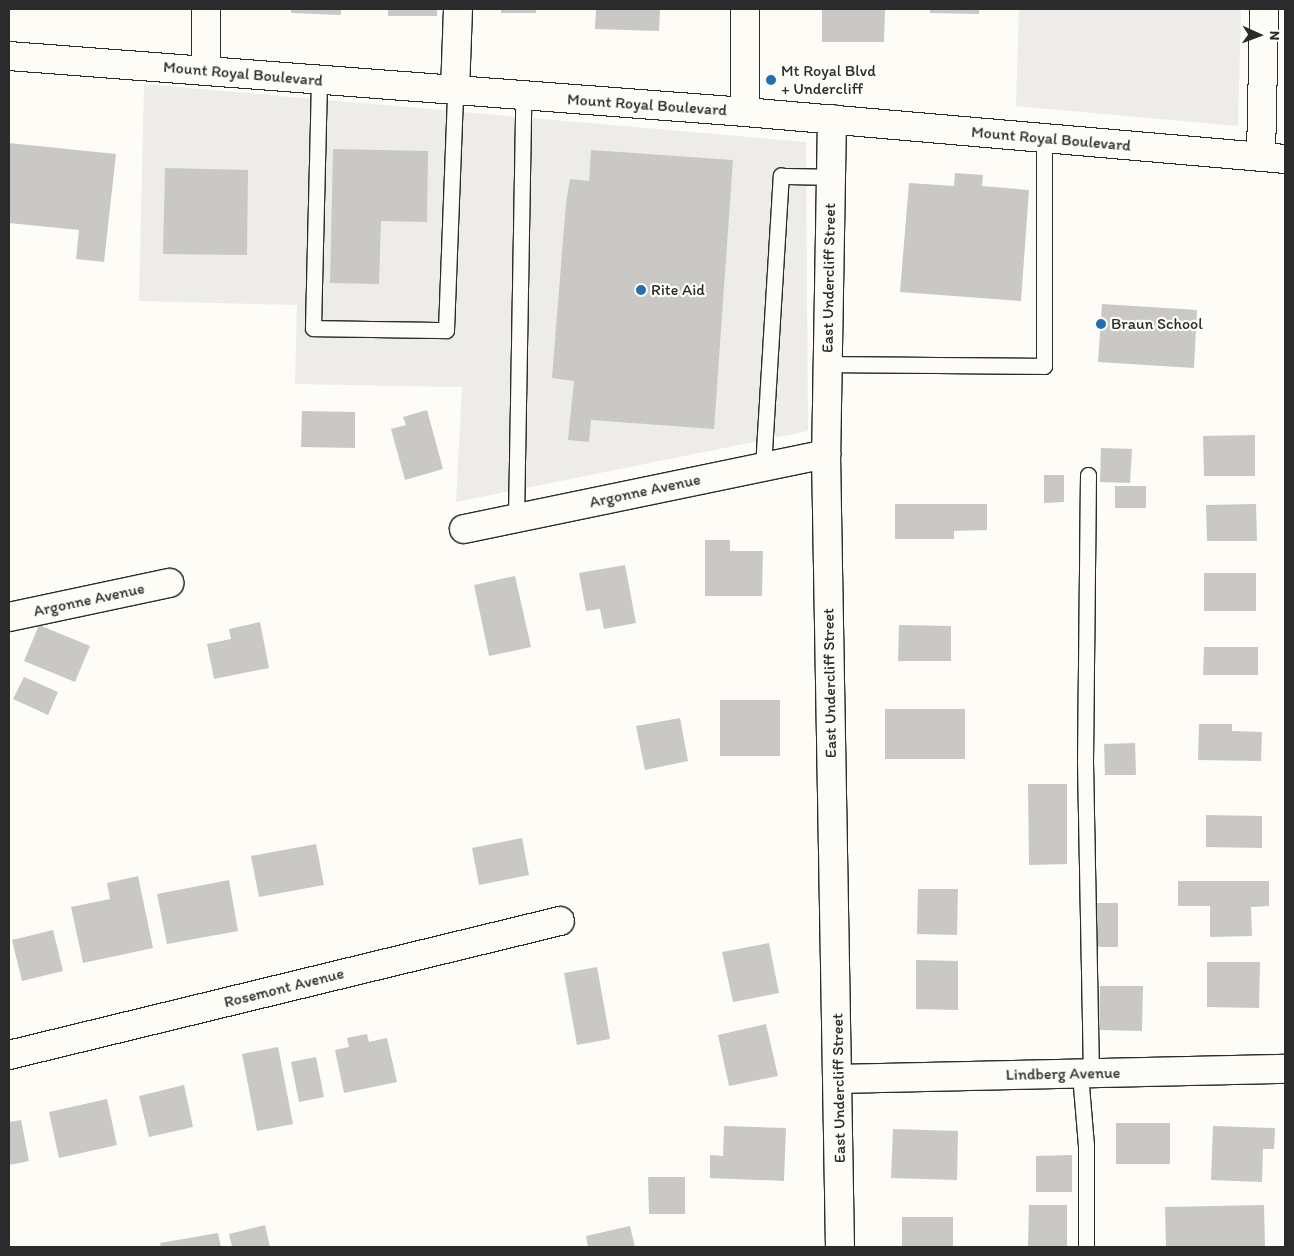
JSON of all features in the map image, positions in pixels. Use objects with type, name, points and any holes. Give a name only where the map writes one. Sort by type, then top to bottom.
[{"type":"street","points":[[206,9],[206,70]]},
{"type":"street","points":[[455,91],[458,9]]},
{"type":"street","points":[[745,9],[745,112]]},
{"type":"street","points":[[1264,9],[1273,158]]},
{"type":"street","name":"Mount Royal Boulevard","points":[[9,56],[832,119],[1273,158]]},
{"type":"street","name":"East Undercliff Street","points":[[832,119],[826,454],[840,1079],[840,1247]]},
{"type":"street","name":"Argonne Avenue","points":[[464,528],[826,454]]},
{"type":"street","name":"Argonne Avenue","points":[[9,618],[169,583]]},
{"type":"street","name":"Rosemont Avenue","points":[[9,1055],[560,921]]},
{"type":"street","name":"Lindberg Avenue","points":[[840,1079],[1285,1069]]},
{"type":"lane","points":[[319,81],[314,328],[446,330],[455,91]]},
{"type":"lane","points":[[516,518],[523,96]]},
{"type":"lane","points":[[828,364],[1044,366],[1044,138]]},
{"type":"lane","points":[[762,467],[780,176],[831,177]]},
{"type":"lane","points":[[1086,1247],[1085,762],[1088,475]]},
{"type":"shaded area","points":[[1019,9],[1241,9],[1238,126],[1016,106]]},
{"type":"shaded area","points":[[144,84],[806,142],[808,431],[456,502],[462,387],[295,384],[297,305],[139,301]]},
{"type":"building","points":[[291,9],[341,9],[341,15],[291,13]]},
{"type":"building","points":[[388,9],[437,9],[437,16],[388,16]]},
{"type":"building","points":[[501,9],[536,9],[536,13],[501,13]]},
{"type":"building","points":[[596,9],[660,9],[659,31],[595,29]]},
{"type":"building","points":[[822,9],[885,9],[884,42],[822,42]]},
{"type":"building","points":[[930,9],[979,9],[979,14],[930,13]]},
{"type":"building","points":[[9,143],[116,154],[104,262],[76,259],[79,230],[9,223]]},
{"type":"building","points":[[333,149],[428,151],[427,222],[381,221],[379,284],[330,283]]},
{"type":"building","name":"Rite Aid","points":[[591,150],[733,160],[714,429],[591,420],[589,442],[568,440],[574,381],[552,378],[566,203],[570,179],[589,181]]},
{"type":"building","points":[[165,168],[248,170],[247,255],[163,254]]},
{"type":"building","points":[[955,173],[983,175],[982,186],[1029,190],[1021,301],[900,292],[909,183],[954,186]]},
{"type":"building","points":[[1102,304],[1197,310],[1194,368],[1098,362]]},
{"type":"building","points":[[427,410],[443,469],[405,480],[391,429],[406,425],[403,417]]},
{"type":"building","points":[[302,411],[355,412],[355,448],[301,447]]},
{"type":"building","points":[[1255,435],[1255,476],[1204,476],[1203,436]]},
{"type":"building","points":[[1101,448],[1132,449],[1130,483],[1100,482]]},
{"type":"building","points":[[1044,475],[1064,475],[1064,502],[1044,503]]},
{"type":"building","points":[[1115,486],[1146,486],[1146,508],[1115,508]]},
{"type":"building","points":[[895,504],[987,504],[987,530],[954,531],[954,539],[895,539]]},
{"type":"building","points":[[1256,504],[1257,541],[1207,541],[1206,505]]},
{"type":"building","points":[[705,540],[730,540],[730,551],[763,551],[762,596],[705,596]]},
{"type":"building","points":[[625,565],[636,623],[604,629],[600,609],[586,611],[579,573]]},
{"type":"building","points":[[1204,573],[1256,573],[1256,611],[1204,611]]},
{"type":"building","points":[[515,576],[531,647],[489,656],[474,585]]},
{"type":"building","points":[[260,622],[269,668],[214,679],[207,644],[231,639],[229,629]]},
{"type":"building","points":[[39,625],[90,646],[75,682],[24,661]]},
{"type":"building","points":[[899,625],[951,626],[951,661],[898,661]]},
{"type":"building","points":[[1204,647],[1258,647],[1258,675],[1203,675]]},
{"type":"building","points":[[24,677],[58,692],[48,715],[13,699]]},
{"type":"building","points":[[720,700],[780,700],[780,756],[720,756]]},
{"type":"building","points":[[885,709],[965,709],[965,759],[885,759]]},
{"type":"building","points":[[680,718],[688,761],[645,770],[636,726]]},
{"type":"building","points":[[1199,724],[1232,724],[1232,731],[1262,732],[1261,761],[1198,760]]},
{"type":"building","points":[[1135,743],[1136,775],[1105,775],[1104,744]]},
{"type":"building","points":[[1028,784],[1067,784],[1067,864],[1029,865]]},
{"type":"building","points":[[1206,815],[1262,816],[1262,848],[1206,847]]},
{"type":"building","points":[[522,838],[529,875],[479,885],[472,848]]},
{"type":"building","points":[[316,844],[324,885],[259,897],[251,856]]},
{"type":"building","points":[[138,876],[153,948],[83,963],[71,907],[110,899],[107,883]]},
{"type":"building","points":[[229,880],[238,931],[167,944],[157,894]]},
{"type":"building","points":[[1178,881],[1269,881],[1269,906],[1251,907],[1252,936],[1210,937],[1210,906],[1178,906]]},
{"type":"building","points":[[918,889],[958,889],[957,935],[917,934]]},
{"type":"building","points":[[1097,903],[1118,903],[1118,947],[1097,947]]},
{"type":"building","points":[[53,930],[63,971],[22,981],[12,940]]},
{"type":"building","points":[[769,943],[779,993],[733,1002],[722,952]]},
{"type":"building","points":[[916,960],[958,961],[958,1010],[916,1009]]},
{"type":"building","points":[[1207,962],[1260,962],[1259,1008],[1207,1007]]},
{"type":"building","points":[[597,967],[610,1039],[577,1045],[564,973]]},
{"type":"building","points":[[1100,986],[1143,986],[1142,1031],[1099,1030]]},
{"type":"building","points":[[766,1024],[778,1076],[729,1086],[718,1035]]},
{"type":"building","points":[[367,1034],[369,1042],[387,1038],[397,1082],[344,1093],[335,1050],[349,1047],[347,1038]]},
{"type":"building","points":[[278,1047],[293,1124],[257,1131],[242,1054]]},
{"type":"building","points":[[316,1057],[324,1097],[299,1102],[291,1062]]},
{"type":"building","points":[[184,1085],[193,1127],[149,1137],[139,1096]]},
{"type":"building","points":[[107,1099],[117,1145],[59,1158],[49,1112]]},
{"type":"building","points":[[21,1120],[29,1161],[9,1165],[9,1122]]},
{"type":"building","points":[[1116,1123],[1170,1123],[1170,1164],[1116,1164]]},
{"type":"building","points":[[724,1126],[786,1128],[784,1181],[710,1178],[710,1155],[723,1156]]},
{"type":"building","points":[[1213,1126],[1275,1128],[1274,1149],[1263,1149],[1262,1182],[1211,1180]]},
{"type":"building","points":[[893,1129],[958,1131],[957,1180],[891,1178]]},
{"type":"building","points":[[1072,1155],[1072,1192],[1036,1192],[1036,1156]]},
{"type":"building","points":[[648,1177],[685,1177],[685,1214],[649,1214]]},
{"type":"building","points":[[1029,1205],[1067,1205],[1067,1247],[1028,1247]]},
{"type":"building","points":[[1264,1205],[1265,1247],[1166,1247],[1165,1207]]},
{"type":"building","points":[[902,1217],[953,1217],[953,1247],[902,1247]]},
{"type":"building","points":[[265,1225],[270,1247],[232,1247],[229,1234]]},
{"type":"building","points":[[630,1226],[635,1247],[588,1247],[586,1236]]},
{"type":"building","points":[[218,1233],[221,1247],[161,1247],[160,1243]]},
{"type":"place","name":"Mt Royal Blvd + Undercliff","points":[[771,80]]},
{"type":"place","name":"Rite Aid","points":[[641,290]]},
{"type":"place","name":"Braun School","points":[[1101,324]]}]
